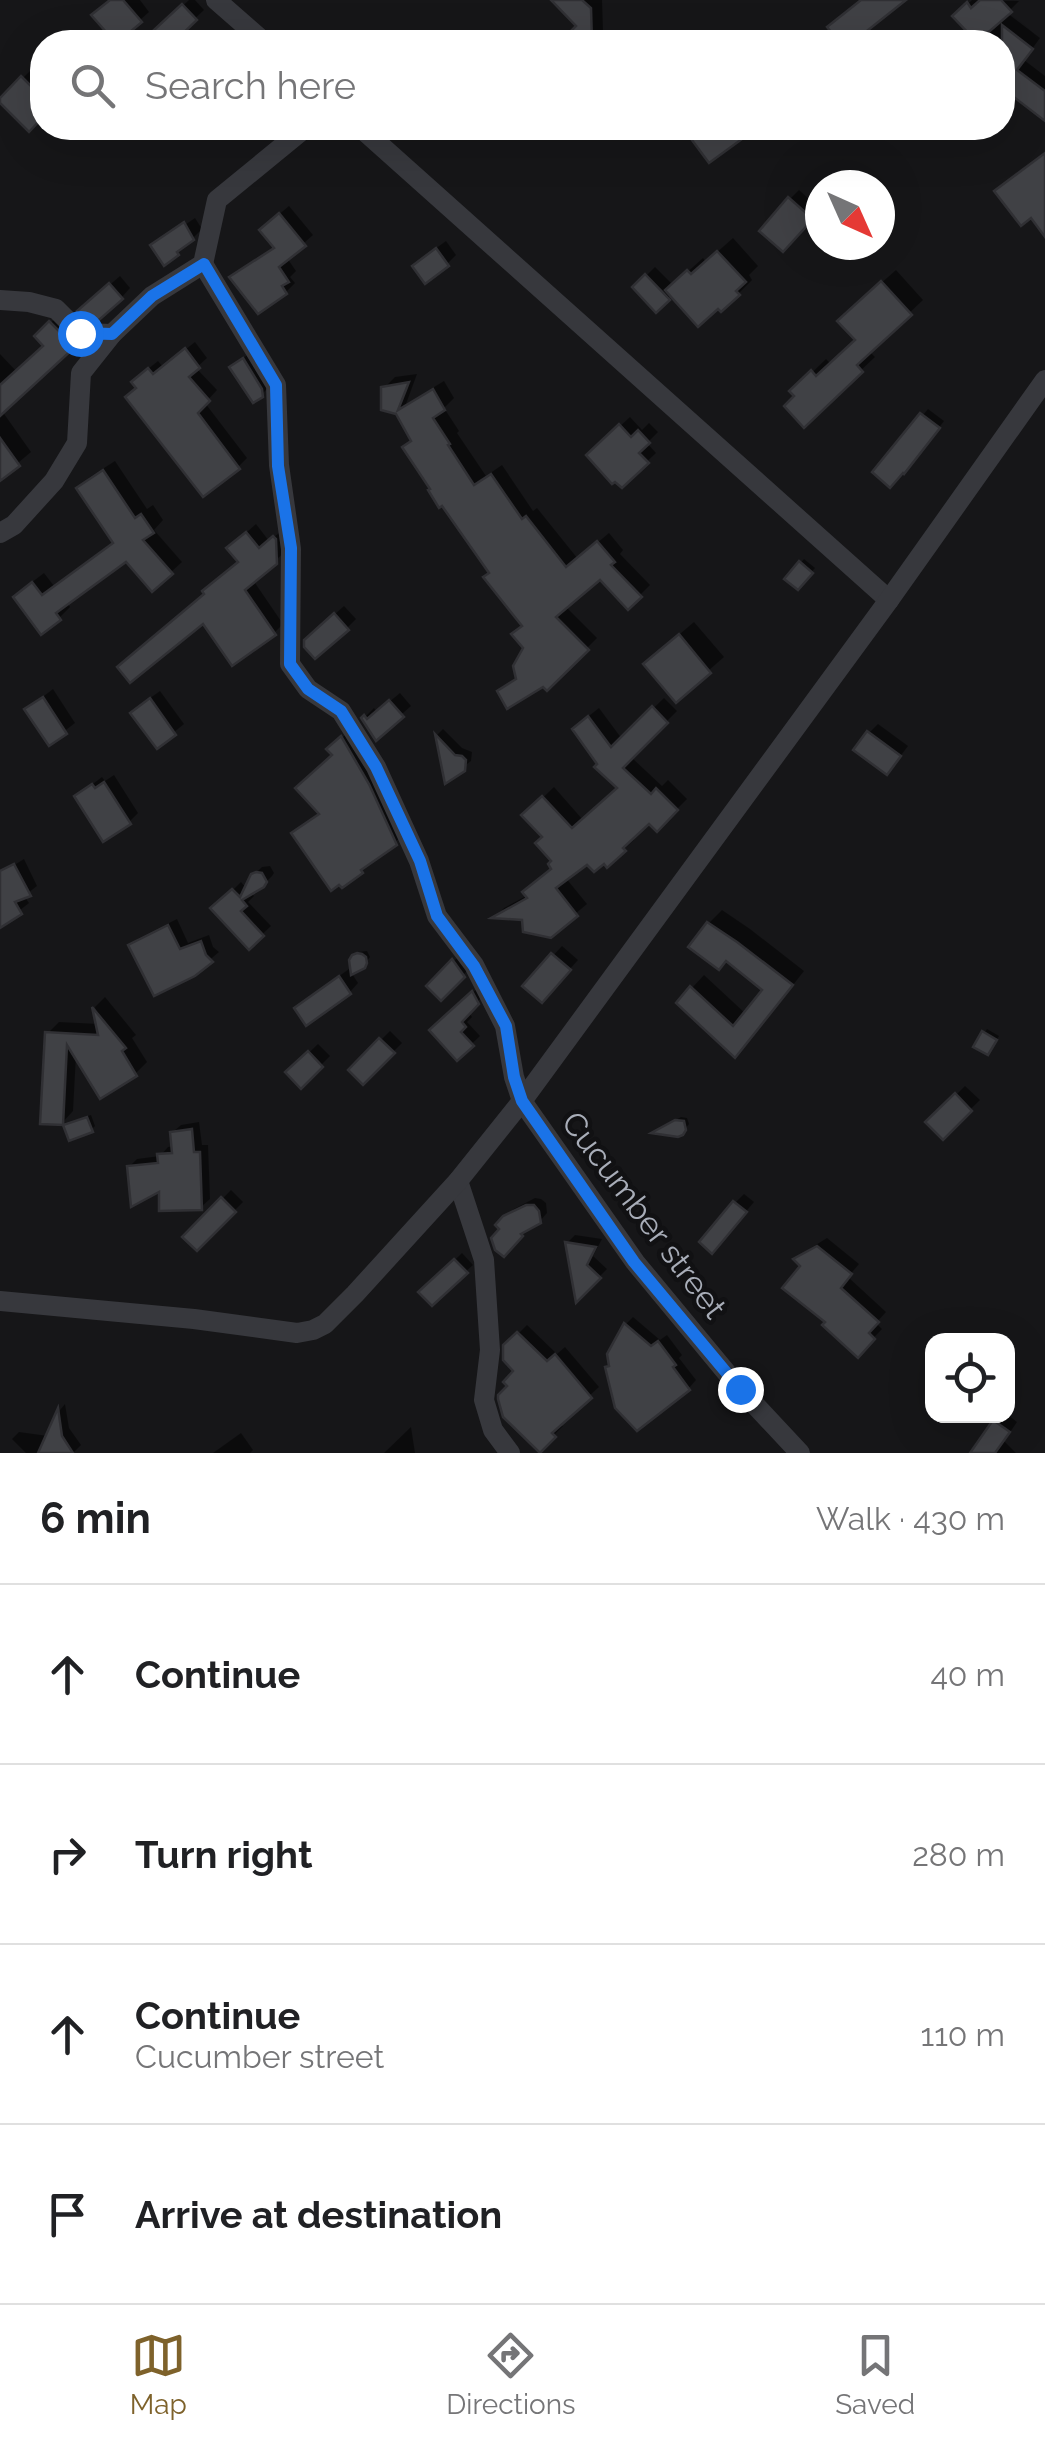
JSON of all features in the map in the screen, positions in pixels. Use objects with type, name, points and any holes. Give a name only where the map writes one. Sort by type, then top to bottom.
[{"type":"street","points":[[216,0],[250,30]]},
{"type":"street","points":[[290,140],[217,200],[204,264],[276,385],[278,466],[291,548],[290,664],[308,689],[341,711],[376,767],[420,861],[437,916],[474,966],[506,1026],[522,1101]]},
{"type":"street","points":[[374,140],[889,600]]},
{"type":"street","points":[[0,533],[14,525],[54,481],[76,442],[81,373],[112,334],[152,296],[204,264]]},
{"type":"street","points":[[0,300],[56,309],[80,333],[112,334]]},
{"type":"street","points":[[0,1301],[296,1333],[325,1324],[458,1181],[522,1101],[1045,381]]},
{"type":"street","name":"Cucumber street","points":[[522,1101],[634,1262],[740,1389],[800,1453]]},
{"type":"street","points":[[458,1181],[484,1260],[490,1350],[484,1400],[493,1430],[510,1453]]},
{"type":"building","points":[[110,0],[123,0],[142,22],[132,30],[104,30],[91,15]]},
{"type":"building","points":[[551,0],[582,0],[591,8],[592,30],[572,30],[576,26]]},
{"type":"building","points":[[861,0],[906,0],[868,30],[827,27]]},
{"type":"building","points":[[980,0],[1001,0],[1012,12],[991,30],[965,30],[952,16],[967,2],[971,8]]},
{"type":"building","points":[[182,4],[197,20],[187,30],[154,30]]},
{"type":"building","points":[[1015,35],[1033,49],[1017,70],[1045,91],[1045,121],[1015,98]]},
{"type":"building","points":[[21,76],[30,85],[29,132],[0,103],[0,98]]},
{"type":"building","points":[[692,140],[741,140],[709,163]]},
{"type":"building","points":[[1045,153],[1045,237],[1031,218],[1021,226],[994,191]]},
{"type":"building","points":[[788,197],[805,212],[805,228],[783,252],[759,231]]},
{"type":"building","points":[[279,213],[306,246],[279,267],[289,282],[282,286],[287,294],[258,314],[229,277],[274,248],[259,230]]},
{"type":"building","points":[[184,222],[194,240],[164,266],[150,245]]},
{"type":"building","points":[[436,248],[449,266],[425,284],[412,266]]},
{"type":"building","points":[[717,251],[746,282],[736,291],[740,295],[698,327],[665,290]]},
{"type":"building","points":[[645,274],[670,300],[656,313],[632,287]]},
{"type":"building","points":[[881,281],[912,315],[857,365],[863,372],[804,428],[784,406],[794,396],[789,391],[811,370],[816,376],[855,340],[837,321]]},
{"type":"building","points":[[109,283],[123,299],[99,320],[86,319],[77,311]]},
{"type":"building","points":[[49,321],[75,347],[0,416],[0,385],[43,346],[34,336]]},
{"type":"building","points":[[185,348],[200,368],[189,377],[210,401],[198,413],[240,469],[203,497],[125,397],[136,388],[131,382],[148,368],[153,374]]},
{"type":"building","points":[[243,358],[262,389],[263,397],[253,403],[229,367]]},
{"type":"building","points":[[409,382],[398,410],[433,389],[445,410],[433,418],[474,485],[491,474],[522,519],[526,516],[566,567],[597,541],[615,562],[611,565],[642,597],[628,610],[600,580],[556,617],[589,650],[547,691],[543,687],[507,709],[497,691],[516,679],[513,666],[523,648],[511,634],[522,626],[483,577],[489,573],[442,506],[439,508],[402,447],[411,441],[396,414],[381,410],[381,387]]},
{"type":"building","points":[[920,413],[940,428],[890,488],[872,472]]},
{"type":"building","points":[[619,424],[631,437],[638,430],[650,443],[639,453],[649,463],[622,488],[612,484],[586,455]]},
{"type":"building","points":[[0,438],[20,466],[0,481]]},
{"type":"building","points":[[103,470],[135,518],[141,514],[154,533],[143,540],[173,574],[152,592],[126,562],[56,613],[61,620],[41,635],[13,597],[32,582],[42,595],[113,543],[76,488]]},
{"type":"building","points":[[246,532],[259,548],[273,536],[276,539],[277,564],[245,590],[276,635],[232,666],[203,624],[130,683],[117,667],[238,562],[226,548]]},
{"type":"building","points":[[799,561],[813,573],[798,590],[784,579]]},
{"type":"building","points":[[334,613],[349,630],[315,659],[304,647],[304,640]]},
{"type":"building","points":[[679,634],[711,673],[676,703],[643,664]]},
{"type":"building","points":[[43,697],[67,734],[49,746],[24,709]]},
{"type":"building","points":[[150,698],[176,735],[157,749],[130,713]]},
{"type":"building","points":[[389,700],[404,717],[376,741],[361,718],[364,715],[367,719]]},
{"type":"building","points":[[652,706],[668,723],[623,768],[651,794],[656,788],[678,810],[657,832],[649,824],[607,868],[604,864],[594,872],[587,865],[556,888],[578,916],[551,938],[523,932],[522,920],[491,918],[527,898],[522,892],[551,869],[551,861],[535,843],[542,837],[521,815],[542,796],[572,828],[617,788],[594,767],[597,764],[572,729],[588,716],[611,747]]},
{"type":"building","points":[[867,731],[901,756],[887,775],[853,750]]},
{"type":"building","points":[[435,734],[455,755],[466,760],[465,771],[445,784]]},
{"type":"building","points":[[341,736],[397,845],[342,888],[339,885],[331,891],[291,833],[319,814],[295,788],[332,755],[326,749]]},
{"type":"building","points":[[104,782],[131,824],[103,842],[74,796],[92,784],[95,788]]},
{"type":"building","points":[[14,864],[31,896],[15,902],[22,914],[0,928],[0,871]]},
{"type":"building","points":[[262,873],[267,882],[242,900],[247,906],[241,911],[264,936],[249,950],[210,908],[232,889],[240,897],[251,874]]},
{"type":"building","points":[[707,922],[793,985],[735,1058],[676,1003],[690,986],[733,1026],[762,990],[726,961],[719,970],[688,947]]},
{"type":"building","points":[[168,925],[180,949],[201,941],[213,962],[195,976],[154,996],[128,945]]},
{"type":"building","points":[[357,953],[366,957],[367,963],[351,975],[349,960]]},
{"type":"building","points":[[551,953],[571,970],[542,1003],[522,986]]},
{"type":"building","points":[[452,959],[465,977],[441,1001],[426,986]]},
{"type":"building","points":[[339,976],[351,994],[306,1026],[294,1008]]},
{"type":"building","points":[[472,991],[479,1004],[462,1022],[466,1027],[461,1032],[474,1046],[457,1061],[429,1030]]},
{"type":"building","points":[[92,1007],[126,1048],[122,1051],[137,1076],[100,1099],[67,1045],[63,1125],[40,1124],[45,1032],[98,1035]]},
{"type":"building","points":[[982,1031],[997,1040],[988,1055],[973,1047]]},
{"type":"building","points":[[379,1038],[395,1053],[363,1085],[348,1070]]},
{"type":"building","points":[[308,1051],[323,1067],[301,1089],[285,1072]]},
{"type":"building","points":[[955,1093],[972,1111],[943,1140],[925,1122]]},
{"type":"building","points":[[87,1117],[93,1132],[69,1141],[63,1125]]},
{"type":"building","points":[[675,1120],[684,1121],[683,1135],[651,1133]]},
{"type":"building","points":[[192,1129],[194,1152],[200,1152],[202,1210],[159,1211],[159,1192],[131,1207],[127,1166],[158,1163],[157,1154],[172,1153],[170,1132]]},
{"type":"building","points":[[221,1197],[236,1212],[197,1251],[182,1237]]},
{"type":"building","points":[[733,1201],[747,1212],[712,1254],[699,1242]]},
{"type":"building","points":[[534,1205],[539,1211],[541,1223],[521,1234],[504,1257],[495,1250],[491,1238],[499,1229],[495,1225],[503,1216]]},
{"type":"building","points":[[565,1242],[596,1247],[587,1265],[601,1278],[576,1303]]},
{"type":"building","points":[[817,1246],[852,1274],[841,1288],[879,1322],[869,1333],[875,1339],[858,1358],[822,1325],[825,1322],[782,1288],[800,1266],[793,1259]]},
{"type":"building","points":[[454,1259],[468,1273],[432,1306],[418,1292]]},
{"type":"building","points":[[624,1323],[651,1346],[658,1341],[690,1390],[637,1431],[615,1408],[605,1367],[609,1366],[607,1354]]},
{"type":"building","points":[[517,1332],[547,1361],[555,1354],[592,1398],[552,1433],[556,1437],[540,1453],[503,1417],[498,1399],[507,1386],[503,1382],[513,1371],[503,1360],[503,1345]]},
{"type":"building","points":[[58,1408],[62,1436],[73,1453],[38,1453]]},
{"type":"building","points":[[991,1423],[1010,1432],[995,1453],[970,1453]]},
{"type":"route","points":[[80,333],[112,334],[152,296],[204,264],[276,385],[278,466],[291,548],[290,664],[308,689],[341,711],[376,767],[420,861],[437,916],[474,966],[506,1026],[522,1101],[634,1262],[740,1389]]}]
